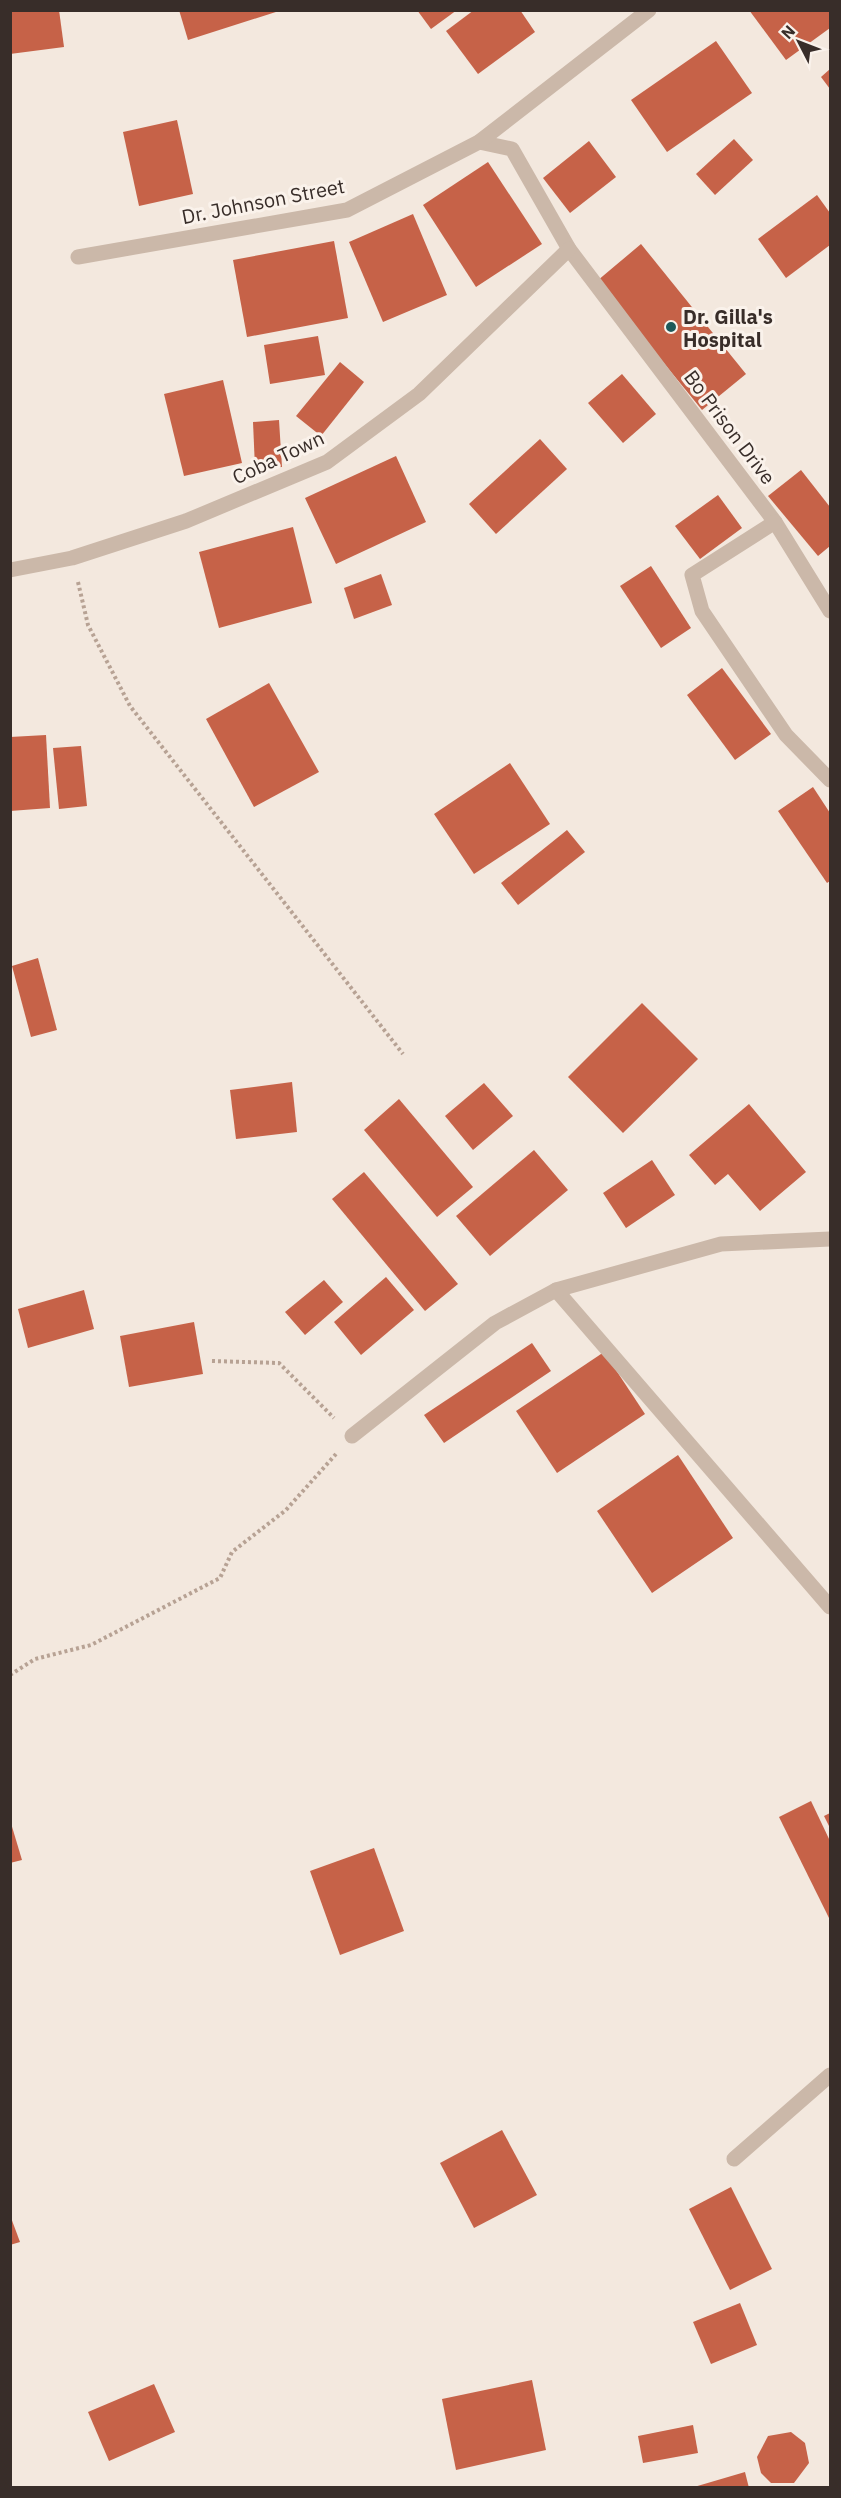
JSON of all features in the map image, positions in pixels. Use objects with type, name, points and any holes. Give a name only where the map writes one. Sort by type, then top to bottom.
[{"type":"street","name":"Dr. Johnson Street","points":[[78,257],[347,210],[478,142],[650,10]]},
{"type":"street","name":"Bo Prison Drive","points":[[478,142],[512,149],[569,249],[775,522],[831,611]]},
{"type":"street","name":"Coba Town","points":[[10,570],[72,558],[186,521],[327,462],[419,394],[569,249]]},
{"type":"street","points":[[775,522],[692,575],[702,610],[786,735],[831,780]]},
{"type":"street","points":[[352,1436],[495,1323],[556,1290],[721,1244],[831,1239]]},
{"type":"street","points":[[556,1290],[831,1606]]},
{"type":"street","points":[[734,2159],[831,2075]]},
{"type":"path","points":[[72,558],[88,625],[130,706],[403,1054]]},
{"type":"path","points":[[10,1675],[35,1659],[92,1646],[220,1578],[232,1552],[286,1510],[352,1436],[279,1363],[212,1361]]},
{"type":"building","points":[[10,10],[59,10],[64,47],[10,54]]},
{"type":"building","points":[[179,10],[279,10],[279,11],[188,40]]},
{"type":"building","points":[[417,10],[457,10],[431,29]]},
{"type":"building","points":[[474,10],[520,10],[535,32],[478,74],[446,31]]},
{"type":"building","points":[[749,10],[830,10],[830,28],[786,60]]},
{"type":"building","points":[[716,41],[752,93],[667,152],[631,100]]},
{"type":"building","points":[[830,69],[830,89],[821,77]]},
{"type":"building","points":[[177,120],[193,194],[139,206],[123,132]]},
{"type":"building","points":[[734,139],[753,160],[715,195],[696,174]]},
{"type":"building","points":[[589,141],[616,177],[570,213],[543,178]]},
{"type":"building","points":[[488,162],[542,244],[476,287],[423,205]]},
{"type":"building","points":[[817,195],[830,213],[830,245],[786,278],[758,239]]},
{"type":"building","points":[[413,214],[447,295],[383,322],[349,242]]},
{"type":"building","points":[[334,241],[348,318],[247,337],[233,260]]},
{"type":"building","name":"Dr. Gilla's Hospital","points":[[641,244],[746,374],[702,410],[597,281]]},
{"type":"building","points":[[318,336],[325,375],[270,384],[264,345]]},
{"type":"building","points":[[340,362],[364,382],[321,436],[296,416]]},
{"type":"building","points":[[622,374],[656,414],[623,443],[588,403]]},
{"type":"building","points":[[223,380],[242,463],[184,476],[164,394]]},
{"type":"building","points":[[279,420],[282,467],[255,468],[253,422]]},
{"type":"building","points":[[540,439],[567,469],[496,534],[469,504]]},
{"type":"building","points":[[396,456],[426,522],[336,564],[305,498]]},
{"type":"building","points":[[801,470],[830,507],[830,546],[818,556],[768,496]]},
{"type":"building","points":[[718,495],[742,528],[700,559],[675,526]]},
{"type":"building","points":[[293,527],[312,603],[219,628],[199,552]]},
{"type":"building","points":[[651,566],[691,628],[661,648],[620,586]]},
{"type":"building","points":[[381,574],[392,605],[354,619],[344,588]]},
{"type":"building","points":[[722,668],[771,734],[735,760],[687,695]]},
{"type":"building","points":[[269,683],[319,772],[254,807],[206,719]]},
{"type":"building","points":[[46,735],[50,808],[10,811],[10,737]]},
{"type":"building","points":[[81,746],[87,806],[59,809],[53,748]]},
{"type":"building","points":[[510,763],[550,824],[474,874],[434,814]]},
{"type":"building","points":[[813,787],[830,813],[830,881],[827,883],[778,811]]},
{"type":"building","points":[[567,830],[585,852],[518,905],[501,883]]},
{"type":"building","points":[[38,958],[57,1030],[31,1037],[12,966]]},
{"type":"building","points":[[642,1003],[698,1059],[623,1133],[568,1077]]},
{"type":"building","points":[[292,1082],[297,1132],[236,1139],[230,1090]]},
{"type":"building","points":[[484,1083],[513,1116],[473,1150],[445,1116]]},
{"type":"building","points":[[399,1099],[473,1187],[437,1217],[364,1130]]},
{"type":"building","points":[[749,1104],[806,1172],[760,1211],[728,1174],[715,1185],[689,1155]]},
{"type":"building","points":[[534,1150],[568,1190],[490,1256],[456,1216]]},
{"type":"building","points":[[652,1160],[675,1195],[626,1228],[603,1193]]},
{"type":"building","points":[[364,1172],[458,1284],[425,1311],[332,1199]]},
{"type":"building","points":[[386,1277],[414,1310],[361,1355],[334,1322]]},
{"type":"building","points":[[324,1280],[343,1302],[305,1335],[285,1312]]},
{"type":"building","points":[[84,1290],[94,1329],[28,1348],[18,1309]]},
{"type":"building","points":[[194,1322],[203,1374],[129,1387],[120,1336]]},
{"type":"building","points":[[532,1343],[551,1371],[444,1443],[424,1415]]},
{"type":"building","points":[[604,1352],[645,1414],[557,1473],[516,1411]]},
{"type":"building","points":[[678,1455],[733,1538],[652,1593],[597,1511]]},
{"type":"building","points":[[811,1801],[830,1841],[830,1920],[779,1817]]},
{"type":"building","points":[[830,1813],[830,1828],[824,1816]]},
{"type":"building","points":[[10,1820],[22,1860],[10,1863]]},
{"type":"building","points":[[374,1848],[404,1931],[340,1955],[310,1871]]},
{"type":"building","points":[[502,2130],[537,2195],[474,2228],[440,2163]]},
{"type":"building","points":[[731,2187],[772,2269],[730,2290],[689,2209]]},
{"type":"building","points":[[10,2215],[20,2242],[10,2245]]},
{"type":"building","points":[[740,2303],[757,2345],[711,2364],[693,2322]]},
{"type":"building","points":[[532,2380],[546,2450],[456,2470],[442,2399]]},
{"type":"building","points":[[154,2384],[175,2432],[109,2461],[88,2412]]},
{"type":"building","points":[[693,2425],[698,2453],[643,2463],[638,2436]]},
{"type":"building","points":[[791,2432],[805,2443],[809,2463],[794,2483],[771,2483],[761,2473],[757,2457],[768,2436]]},
{"type":"building","points":[[745,2472],[749,2488],[694,2487]]},
{"type":"place","name":"Dr. Gilla's Hospital","points":[[671,327]]}]
